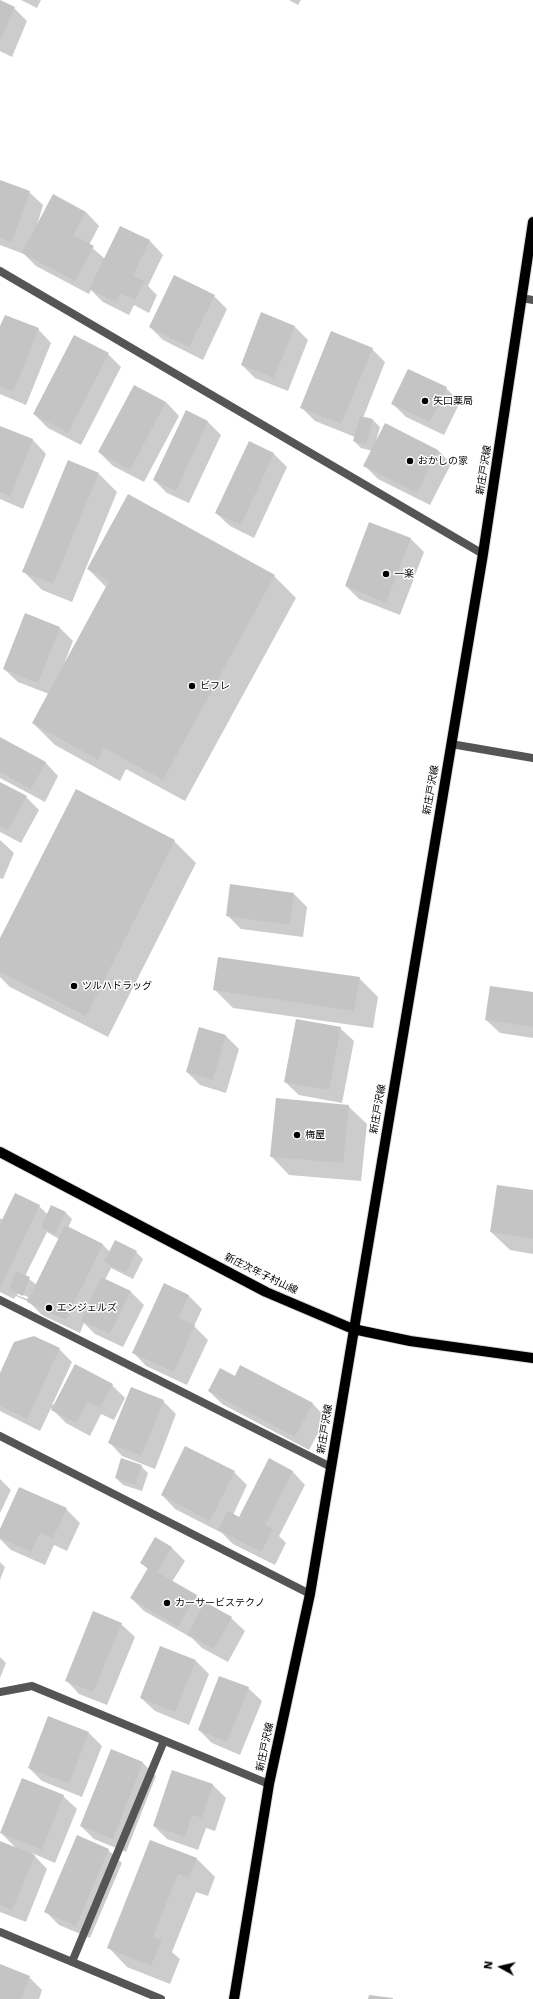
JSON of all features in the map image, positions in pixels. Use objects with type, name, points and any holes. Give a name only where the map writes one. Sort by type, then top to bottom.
[{"type":"main road","name":"新庄戸沢線","points":[[234,1999],[269,1784],[310,1594],[483,554],[533,222]]},
{"type":"main road","name":"新庄次年子村山線","points":[[0,1152],[266,1292],[353,1329],[410,1341],[533,1358]]},
{"type":"street","points":[[0,271],[483,554]]},
{"type":"street","points":[[522,298],[533,300]]},
{"type":"street","points":[[451,744],[533,758]]},
{"type":"street","points":[[0,1300],[331,1467]]},
{"type":"street","points":[[0,1436],[310,1594]]},
{"type":"street","points":[[0,1692],[32,1686],[269,1784]]},
{"type":"street","points":[[72,1962],[164,1741]]},
{"type":"street","points":[[0,1932],[160,1999]]},
{"type":"building","points":[[0,0],[15,7],[0,40]]},
{"type":"building","points":[[0,180],[30,191],[12,242],[0,238]]},
{"type":"building","points":[[53,194],[86,212],[73,235],[94,246],[75,281],[22,253]]},
{"type":"building","points":[[120,226],[150,240],[133,276],[145,281],[135,300],[120,293],[116,302],[89,289]]},
{"type":"building","points":[[174,275],[215,295],[189,347],[149,327]]},
{"type":"building","points":[[261,312],[295,326],[274,378],[241,365]]},
{"type":"building","points":[[5,315],[39,328],[13,392],[0,387],[0,326]]},
{"type":"building","points":[[331,331],[373,348],[341,424],[300,408]]},
{"type":"building","points":[[74,335],[109,353],[68,433],[33,414]]},
{"type":"building","points":[[408,369],[447,387],[430,422],[391,404]]},
{"type":"building","points":[[134,385],[166,402],[130,470],[98,452]]},
{"type":"building","points":[[186,410],[208,421],[176,491],[153,480]]},
{"type":"building","points":[[360,416],[373,419],[366,445],[353,441]]},
{"type":"building","points":[[385,423],[438,450],[417,493],[363,466]]},
{"type":"building","points":[[0,426],[33,439],[10,496],[0,492]]},
{"type":"building","points":[[249,441],[274,453],[241,525],[215,513]]},
{"type":"building","points":[[68,460],[99,473],[53,584],[22,572]]},
{"type":"building","points":[[128,494],[275,575],[163,780],[104,748],[98,760],[32,723],[109,581],[87,569]]},
{"type":"building","points":[[369,522],[411,538],[386,603],[345,586]]},
{"type":"building","points":[[25,613],[60,627],[38,683],[3,669]]},
{"type":"building","points":[[0,737],[46,762],[31,789],[0,772]]},
{"type":"building","points":[[0,782],[27,796],[8,830],[0,826]]},
{"type":"building","points":[[76,789],[175,840],[86,1016],[0,972],[0,938]]},
{"type":"building","points":[[230,884],[294,893],[290,925],[226,916]]},
{"type":"building","points":[[218,957],[360,977],[354,1011],[213,990]]},
{"type":"building","points":[[490,986],[533,992],[533,1027],[485,1020]]},
{"type":"building","points":[[296,1019],[341,1027],[329,1090],[284,1082]]},
{"type":"building","points":[[199,1027],[226,1035],[213,1080],[186,1072]]},
{"type":"building","points":[[276,1098],[349,1105],[343,1163],[270,1157]]},
{"type":"building","points":[[497,1185],[533,1190],[533,1239],[490,1232]]},
{"type":"building","points":[[15,1193],[40,1205],[0,1288],[0,1224]]},
{"type":"building","points":[[51,1205],[66,1212],[55,1234],[41,1227]]},
{"type":"building","points":[[65,1225],[103,1244],[66,1320],[27,1302]]},
{"type":"building","points":[[115,1240],[137,1251],[126,1273],[104,1262]]},
{"type":"building","points":[[16,1271],[30,1277],[23,1296],[9,1290]]},
{"type":"building","points":[[101,1277],[131,1291],[110,1334],[81,1321]]},
{"type":"building","points":[[164,1283],[189,1295],[179,1318],[195,1325],[174,1372],[132,1353]]},
{"type":"building","points":[[34,1336],[60,1348],[27,1419],[0,1406],[0,1373],[14,1342]]},
{"type":"building","points":[[75,1364],[113,1384],[100,1408],[88,1401],[76,1423],[51,1410]]},
{"type":"building","points":[[240,1365],[313,1403],[295,1437],[208,1391],[220,1368],[235,1376]]},
{"type":"building","points":[[131,1387],[164,1400],[141,1456],[108,1443]]},
{"type":"building","points":[[185,1446],[235,1471],[210,1521],[161,1495]]},
{"type":"building","points":[[121,1458],[142,1465],[135,1485],[115,1478]]},
{"type":"building","points":[[269,1458],[293,1471],[265,1525],[273,1529],[261,1552],[218,1530],[228,1511],[239,1517]]},
{"type":"building","points":[[19,1487],[67,1508],[53,1538],[40,1533],[31,1552],[0,1538],[0,1529]]},
{"type":"building","points":[[155,1537],[172,1547],[157,1572],[197,1595],[178,1627],[130,1598],[148,1568],[140,1563]]},
{"type":"building","points":[[205,1602],[232,1617],[214,1649],[187,1635]]},
{"type":"building","points":[[93,1611],[122,1623],[93,1692],[65,1681]]},
{"type":"building","points":[[160,1646],[196,1660],[175,1712],[140,1698]]},
{"type":"building","points":[[219,1676],[249,1687],[227,1742],[198,1730]]},
{"type":"building","points":[[48,1716],[89,1732],[69,1784],[28,1768]]},
{"type":"building","points":[[111,1749],[143,1762],[113,1839],[80,1826]]},
{"type":"building","points":[[172,1770],[213,1784],[202,1818],[192,1815],[185,1837],[153,1826]]},
{"type":"building","points":[[22,1778],[64,1795],[42,1850],[0,1833]]},
{"type":"building","points":[[77,1835],[109,1849],[76,1926],[44,1912]]},
{"type":"building","points":[[150,1840],[197,1858],[189,1878],[178,1874],[153,1937],[162,1940],[151,1966],[107,1948]]},
{"type":"building","points":[[0,1841],[35,1855],[12,1910],[0,1905]]},
{"type":"building","points":[[0,1964],[30,1976],[21,1999],[0,1999]]},
{"type":"building","points":[[369,1995],[393,1998],[393,1999],[368,1999]]},
{"type":"place","name":"矢口薬局","points":[[425,401]]},
{"type":"place","name":"おかしの家","points":[[410,461]]},
{"type":"place","name":"一楽","points":[[386,574]]},
{"type":"place","name":"ビフレ","points":[[192,686]]},
{"type":"place","name":"ツルハドラッグ","points":[[74,986]]},
{"type":"place","name":"梅屋","points":[[297,1135]]},
{"type":"place","name":"エンジェルズ","points":[[49,1308]]},
{"type":"place","name":"カーサービステクノ","points":[[167,1603]]}]
